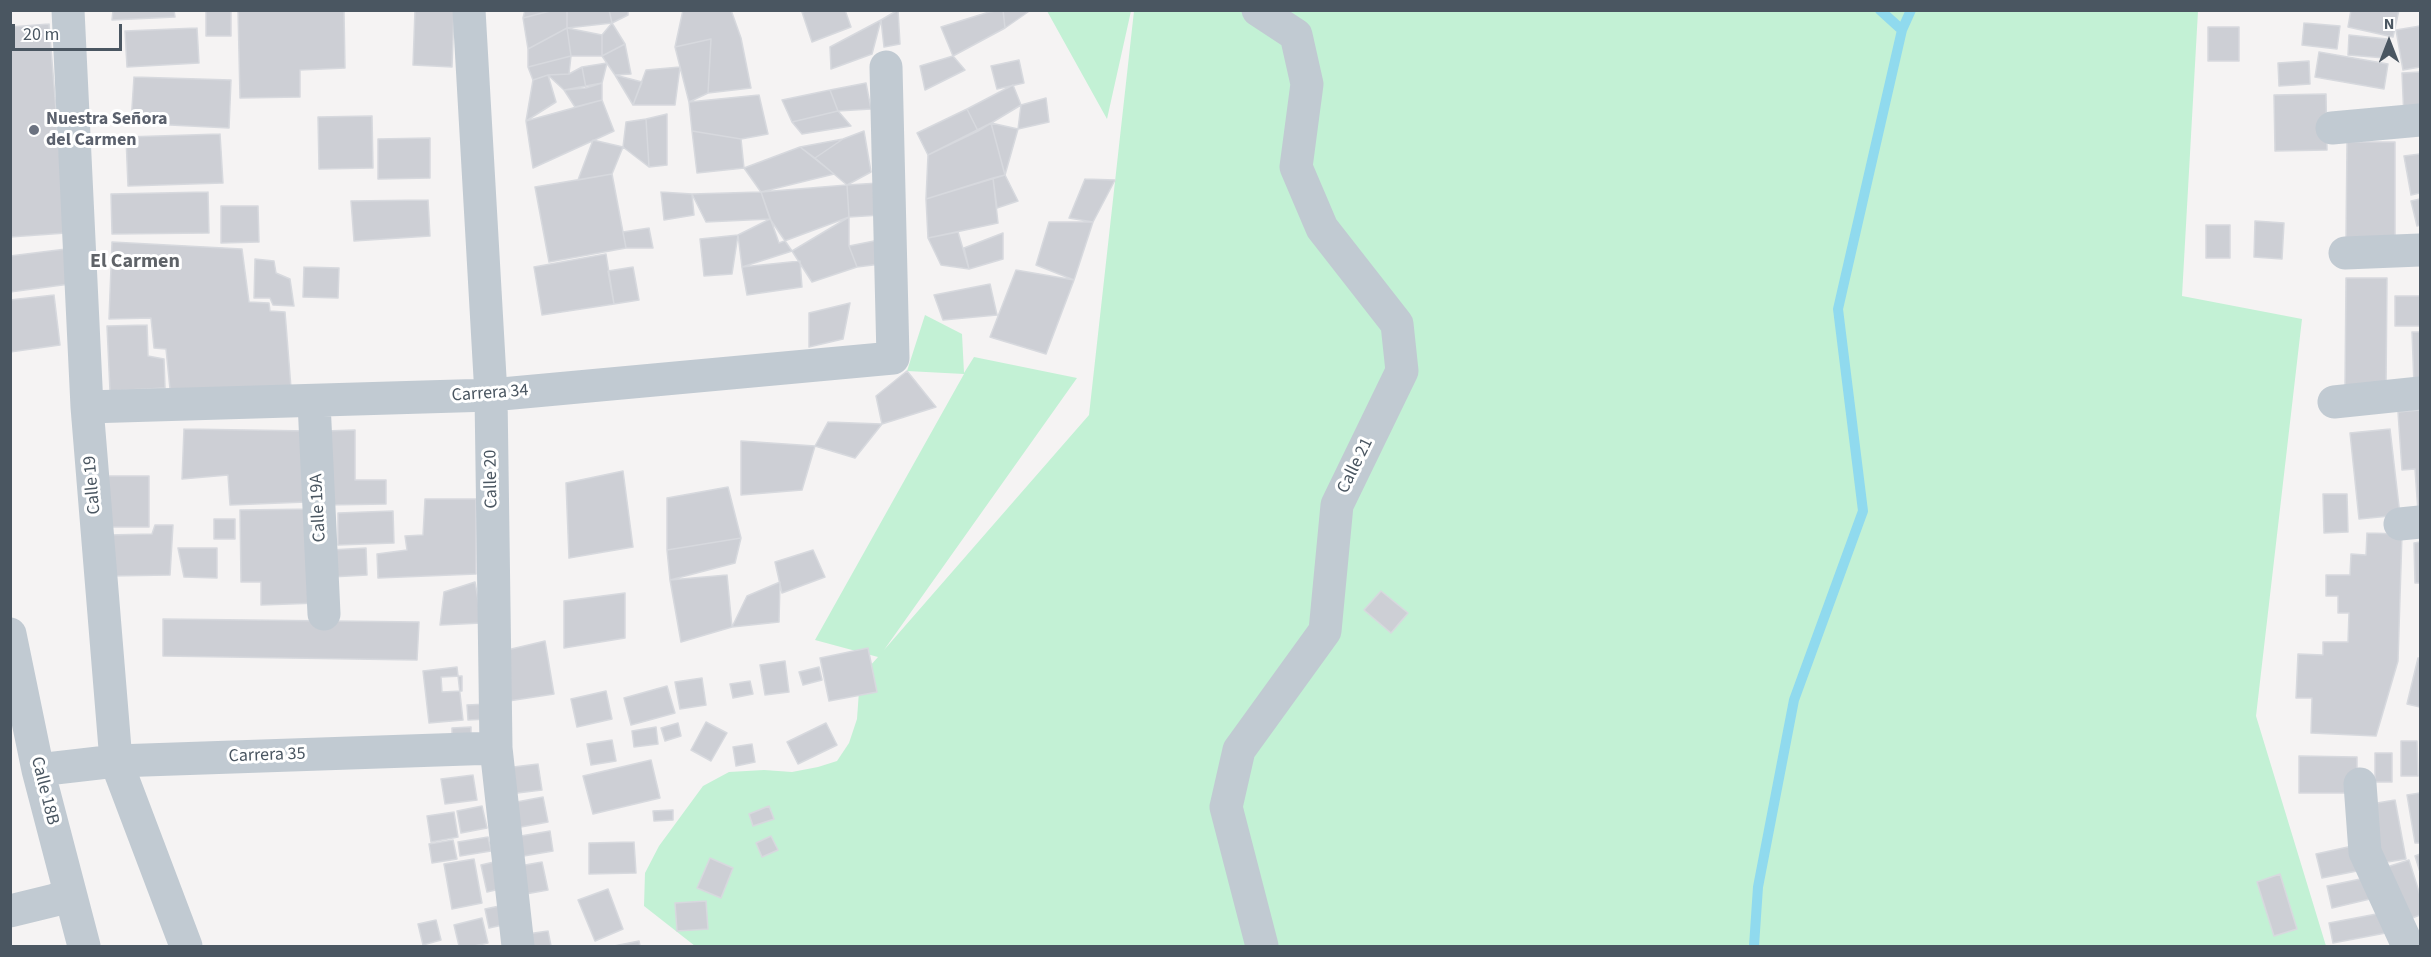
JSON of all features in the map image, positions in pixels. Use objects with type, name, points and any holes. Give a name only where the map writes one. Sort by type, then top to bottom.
[{"type":"street","name":"Calle 19","points":[[68,10],[87,407],[116,761],[186,946]]},
{"type":"street","name":"Calle 20","points":[[469,10],[491,395],[496,748],[518,946]]},
{"type":"street","name":"Calle 21","points":[[1258,10],[1296,35],[1307,84],[1296,167],[1322,228],[1397,324],[1402,371],[1337,505],[1324,632],[1239,750],[1226,807],[1262,946]]},
{"type":"street","name":"Carrera 34","points":[[87,407],[491,395],[893,358],[886,67]]},
{"type":"street","points":[[2332,128],[2421,120]]},
{"type":"street","points":[[2345,253],[2421,250]]},
{"type":"street","points":[[2334,402],[2421,393]]},
{"type":"street","name":"Calle 19A","points":[[314,402],[324,614]]},
{"type":"street","name":"Calle 18B","points":[[10,634],[38,770],[84,946]]},
{"type":"street","name":"Carrera 35","points":[[38,770],[116,761],[496,748]]},
{"type":"street","points":[[2360,784],[2365,852],[2409,946]]},
{"type":"street","points":[[10,911],[55,900],[69,893]]},
{"type":"green space","points":[[1047,11],[1131,11],[1107,119]]},
{"type":"green space","points":[[1134,11],[2198,11],[2182,296],[2302,319],[2256,716],[2326,946],[695,946],[644,906],[645,873],[659,846],[703,786],[729,772],[764,770],[792,772],[818,767],[837,761],[849,743],[857,719],[860,677],[878,657],[815,640],[964,374],[907,371],[925,315],[962,334],[964,373],[974,357],[1077,378],[884,650],[1089,415]]},
{"type":"building","points":[[113,10],[174,10],[175,17],[112,20]]},
{"type":"building","points":[[206,10],[231,10],[231,36],[206,36]]},
{"type":"building","points":[[238,10],[344,10],[345,68],[300,70],[300,97],[240,98]]},
{"type":"building","points":[[415,10],[454,10],[452,67],[413,65]]},
{"type":"building","points":[[525,10],[554,10],[523,18]]},
{"type":"building","points":[[554,10],[567,10],[567,28],[528,49],[523,18]]},
{"type":"building","points":[[567,10],[609,10],[612,23],[567,28]]},
{"type":"building","points":[[609,10],[628,10],[628,15],[612,23]]},
{"type":"building","points":[[683,10],[731,10],[741,38],[751,88],[708,93],[711,39],[675,47]]},
{"type":"building","points":[[845,10],[851,27],[812,42],[802,12]]},
{"type":"building","points":[[898,10],[900,44],[884,47],[881,20]]},
{"type":"building","points":[[1003,10],[1027,10],[1028,12],[1005,28]]},
{"type":"building","points":[[1003,10],[1005,28],[953,56],[941,27]]},
{"type":"building","points":[[2351,10],[2399,10],[2393,37],[2348,27]]},
{"type":"building","points":[[881,20],[872,54],[831,69],[830,47]]},
{"type":"building","points":[[612,23],[625,44],[602,56],[602,35]]},
{"type":"building","points":[[2304,23],[2340,26],[2337,49],[2302,45]]},
{"type":"building","name":"Nuestra Señora del Carmen","points":[[49,24],[66,233],[10,237],[10,27]]},
{"type":"building","points":[[2420,26],[2420,67],[2403,70],[2396,30]]},
{"type":"building","points":[[2208,27],[2239,27],[2239,61],[2208,61]]},
{"type":"building","points":[[197,28],[199,63],[127,67],[125,31]]},
{"type":"building","points":[[567,28],[571,56],[528,67],[528,49]]},
{"type":"building","points":[[567,28],[602,35],[602,56],[571,56]]},
{"type":"building","points":[[2349,35],[2387,39],[2385,58],[2348,55]]},
{"type":"building","points":[[711,39],[708,93],[689,102],[675,47]]},
{"type":"building","points":[[625,44],[631,74],[615,75],[602,56]]},
{"type":"building","points":[[2319,52],[2388,64],[2384,89],[2315,77]]},
{"type":"building","points":[[571,56],[569,74],[548,75],[533,80],[528,67]]},
{"type":"building","points":[[953,56],[965,70],[925,90],[920,66]]},
{"type":"building","points":[[1019,60],[1024,83],[997,89],[991,66]]},
{"type":"building","points":[[2309,61],[2310,84],[2279,86],[2278,63]]},
{"type":"building","points":[[607,63],[602,83],[586,88],[582,67]]},
{"type":"building","points":[[582,67],[586,88],[564,90],[548,75],[569,74]]},
{"type":"building","points":[[680,67],[675,105],[633,105],[646,70]]},
{"type":"building","points":[[2420,72],[2420,118],[2404,119],[2402,73]]},
{"type":"building","points":[[548,75],[556,102],[526,121],[533,80]]},
{"type":"building","points":[[615,75],[642,82],[633,105]]},
{"type":"building","points":[[134,77],[231,80],[229,128],[131,123]]},
{"type":"building","points":[[602,83],[602,100],[575,107],[564,90]]},
{"type":"building","points":[[866,83],[871,109],[838,111],[830,90]]},
{"type":"building","points":[[1013,85],[1021,105],[978,131],[967,109]]},
{"type":"building","points":[[830,90],[838,111],[792,122],[782,100]]},
{"type":"building","points":[[2326,94],[2327,150],[2275,151],[2274,95]]},
{"type":"building","points":[[759,95],[768,134],[741,139],[692,131],[689,102]]},
{"type":"building","points":[[1046,98],[1049,122],[1018,129],[1021,105]]},
{"type":"building","points":[[602,100],[614,131],[533,168],[526,121]]},
{"type":"building","points":[[967,109],[978,131],[928,155],[917,133]]},
{"type":"building","points":[[838,111],[851,126],[802,134],[792,122]]},
{"type":"building","points":[[667,114],[667,165],[649,167],[646,119]]},
{"type":"building","points":[[372,116],[373,168],[319,169],[318,117]]},
{"type":"building","points":[[646,119],[649,167],[623,147],[626,122]]},
{"type":"building","points":[[991,123],[1005,175],[926,199],[928,155]]},
{"type":"building","points":[[991,123],[1018,129],[1005,175]]},
{"type":"building","points":[[692,131],[741,139],[744,168],[697,173]]},
{"type":"building","points":[[864,131],[871,172],[847,185],[815,158],[843,139]]},
{"type":"building","points":[[220,134],[223,183],[128,186],[126,137]]},
{"type":"building","points":[[430,138],[430,178],[378,179],[378,139]]},
{"type":"building","points":[[843,139],[815,158],[800,147]]},
{"type":"building","points":[[593,140],[623,147],[612,174],[578,180]]},
{"type":"building","points":[[2347,142],[2395,142],[2395,239],[2346,238]]},
{"type":"building","points":[[800,147],[834,174],[761,192],[744,168]]},
{"type":"building","points":[[2420,154],[2420,193],[2411,195],[2404,156]]},
{"type":"building","points":[[612,174],[626,248],[549,262],[535,187]]},
{"type":"building","points":[[1005,175],[1018,201],[997,208],[993,178]]},
{"type":"building","points":[[993,178],[998,223],[928,238],[926,199]]},
{"type":"building","points":[[1085,179],[1115,180],[1093,222],[1069,218]]},
{"type":"building","points":[[879,183],[881,215],[849,217],[847,185]]},
{"type":"building","points":[[847,185],[849,217],[779,243],[761,192]]},
{"type":"building","points":[[208,192],[209,233],[112,234],[111,194]]},
{"type":"building","points":[[661,192],[692,194],[694,215],[664,220]]},
{"type":"building","points":[[761,192],[770,219],[706,222],[692,194]]},
{"type":"building","points":[[2420,199],[2420,225],[2417,226],[2411,201]]},
{"type":"building","points":[[428,200],[430,236],[354,241],[351,201]]},
{"type":"building","points":[[221,206],[258,206],[259,242],[221,243]]},
{"type":"building","points":[[849,217],[849,246],[857,267],[812,282],[792,251]]},
{"type":"building","points":[[770,219],[792,251],[742,267],[738,235]]},
{"type":"building","points":[[2255,221],[2284,223],[2282,259],[2254,257]]},
{"type":"building","points":[[1049,222],[1093,222],[1074,280],[1036,265]]},
{"type":"building","points":[[2206,225],[2230,225],[2230,258],[2206,258]]},
{"type":"building","points":[[649,228],[653,248],[626,248],[623,232]]},
{"type":"building","points":[[958,232],[969,269],[941,265],[928,238]]},
{"type":"building","points":[[1003,233],[1003,259],[969,269],[964,248]]},
{"type":"building","points":[[738,235],[732,274],[704,276],[700,239]]},
{"type":"building","points":[[879,240],[881,264],[857,267],[849,246]]},
{"type":"building","points":[[112,242],[242,249],[249,302],[269,303],[270,311],[285,312],[291,388],[170,389],[166,349],[154,348],[151,318],[109,319]]},
{"type":"building","points":[[66,249],[70,284],[10,292],[10,256]]},
{"type":"building","points":[[606,254],[614,304],[542,315],[534,267]]},
{"type":"building","points":[[255,259],[274,261],[276,273],[290,279],[294,306],[273,305],[270,298],[254,298]]},
{"type":"building","points":[[800,261],[802,287],[747,295],[742,267]]},
{"type":"building","points":[[304,267],[339,268],[338,298],[303,297]]},
{"type":"building","points":[[633,267],[639,300],[614,304],[608,271]]},
{"type":"building","points":[[1016,270],[1074,280],[1046,354],[990,337]]},
{"type":"building","points":[[2346,278],[2387,278],[2386,389],[2345,389]]},
{"type":"building","points":[[990,284],[997,315],[943,320],[934,295]]},
{"type":"building","points":[[54,295],[60,345],[10,352],[10,300]]},
{"type":"building","points":[[2395,296],[2420,296],[2420,326],[2395,326]]},
{"type":"building","points":[[850,303],[843,339],[809,347],[809,313]]},
{"type":"building","points":[[147,325],[148,356],[164,359],[165,388],[110,391],[107,326]]},
{"type":"building","points":[[2412,332],[2420,332],[2420,385],[2414,385]]},
{"type":"building","points":[[907,371],[936,407],[882,424],[876,396]]},
{"type":"building","points":[[2420,410],[2420,512],[2418,512],[2415,469],[2402,470],[2398,412]]},
{"type":"building","points":[[828,422],[882,424],[855,458],[815,446]]},
{"type":"building","points":[[184,429],[310,431],[306,502],[230,505],[228,475],[182,479]]},
{"type":"building","points":[[2390,429],[2400,515],[2359,519],[2350,433]]},
{"type":"building","points":[[355,430],[355,480],[386,480],[386,504],[325,505],[325,431]]},
{"type":"building","points":[[741,441],[815,446],[802,490],[741,495]]},
{"type":"building","points":[[623,471],[633,547],[569,558],[566,483]]},
{"type":"building","points":[[101,476],[149,476],[149,527],[101,527]]},
{"type":"building","points":[[728,487],[741,538],[667,550],[667,498]]},
{"type":"building","points":[[2323,494],[2347,494],[2348,532],[2324,533]]},
{"type":"building","points":[[425,499],[476,499],[476,574],[378,578],[377,554],[407,550],[405,536],[423,535]]},
{"type":"building","points":[[316,509],[318,603],[261,605],[261,582],[241,582],[240,510]]},
{"type":"building","points":[[393,511],[394,543],[338,545],[338,513]]},
{"type":"building","points":[[214,519],[235,519],[235,539],[214,539]]},
{"type":"building","points":[[155,525],[173,525],[170,575],[110,576],[107,535],[152,534]]},
{"type":"building","points":[[2367,533],[2402,534],[2398,661],[2376,736],[2311,733],[2312,698],[2296,698],[2298,654],[2323,655],[2323,642],[2348,642],[2349,613],[2338,613],[2338,596],[2326,596],[2326,575],[2350,575],[2351,554],[2366,555]]},
{"type":"building","points":[[741,538],[735,563],[670,580],[667,550]]},
{"type":"building","points":[[2420,542],[2420,583],[2415,583],[2414,543]]},
{"type":"building","points":[[178,548],[217,548],[217,578],[184,577]]},
{"type":"building","points":[[366,548],[367,575],[331,577],[330,550]]},
{"type":"building","points":[[813,550],[825,577],[782,593],[775,562]]},
{"type":"building","points":[[727,575],[732,627],[681,642],[670,580]]},
{"type":"building","points":[[475,582],[482,623],[440,625],[444,592]]},
{"type":"building","points":[[780,582],[779,622],[732,627],[747,596]]},
{"type":"building","points":[[1381,591],[1408,613],[1391,633],[1364,610]]},
{"type":"building","points":[[625,593],[625,638],[564,648],[564,601]]},
{"type":"building","points":[[163,619],[419,622],[417,660],[163,656]]},
{"type":"building","points":[[545,641],[554,694],[502,702],[503,651]]},
{"type":"building","points":[[868,648],[877,692],[829,701],[820,658]]},
{"type":"building","points":[[2418,658],[2420,658],[2420,707],[2407,704]]},
{"type":"building","points":[[785,661],[789,692],[765,695],[760,665]]},
{"type":"building","points":[[457,667],[463,720],[429,723],[423,671]]},
{"type":"building","points":[[819,667],[822,680],[803,685],[799,672]]},
{"type":"building","points":[[462,676],[462,691],[442,692],[441,677]]},
{"type":"building","points":[[702,678],[706,705],[680,709],[675,682]]},
{"type":"building","points":[[750,681],[753,694],[733,698],[730,684]]},
{"type":"building","points":[[667,686],[675,713],[631,725],[624,698]]},
{"type":"building","points":[[606,691],[612,719],[577,727],[571,699]]},
{"type":"building","points":[[487,704],[488,719],[468,720],[467,705]]},
{"type":"building","points":[[706,722],[727,733],[711,761],[691,750]]},
{"type":"building","points":[[678,723],[681,736],[665,741],[661,728]]},
{"type":"building","points":[[826,723],[837,745],[798,764],[787,742]]},
{"type":"building","points":[[471,727],[471,741],[452,742],[452,728]]},
{"type":"building","points":[[656,727],[658,744],[634,747],[632,731]]},
{"type":"building","points":[[612,740],[616,761],[591,765],[587,744]]},
{"type":"building","points":[[2401,741],[2417,741],[2418,776],[2401,776]]},
{"type":"building","points":[[752,744],[755,762],[736,766],[733,747]]},
{"type":"building","points":[[2375,753],[2392,753],[2392,782],[2375,782]]},
{"type":"building","points":[[2299,756],[2357,757],[2357,793],[2299,793]]},
{"type":"building","points":[[651,760],[660,798],[593,814],[583,776]]},
{"type":"building","points":[[538,764],[542,790],[509,794],[505,768]]},
{"type":"building","points":[[473,775],[477,800],[445,804],[441,779]]},
{"type":"building","points":[[2420,793],[2420,843],[2415,843],[2407,795]]},
{"type":"building","points":[[543,797],[548,822],[510,829],[506,804]]},
{"type":"building","points":[[2395,800],[2406,859],[2375,864],[2365,805]]},
{"type":"building","points":[[482,806],[487,828],[461,833],[457,811]]},
{"type":"building","points":[[769,806],[774,819],[753,826],[749,814]]},
{"type":"building","points":[[673,810],[673,820],[654,821],[653,811]]},
{"type":"building","points":[[454,812],[458,837],[431,842],[427,816]]},
{"type":"building","points":[[550,831],[553,851],[512,858],[509,838]]},
{"type":"building","points":[[771,836],[778,850],[762,857],[756,843]]},
{"type":"building","points":[[488,837],[491,851],[460,856],[458,842]]},
{"type":"building","points":[[453,840],[457,859],[432,863],[429,844]]},
{"type":"building","points":[[634,842],[636,873],[589,874],[589,843]]},
{"type":"building","points":[[2357,845],[2362,870],[2322,878],[2316,854]]},
{"type":"building","points":[[2420,854],[2420,872],[2415,856]]},
{"type":"building","points":[[710,858],[733,868],[721,898],[697,888]]},
{"type":"building","points":[[474,859],[482,903],[452,909],[444,864]]},
{"type":"building","points":[[2409,860],[2420,895],[2420,915],[2404,921],[2387,867]]},
{"type":"building","points":[[498,861],[504,888],[487,892],[481,865]]},
{"type":"building","points":[[542,862],[548,890],[520,895],[514,867]]},
{"type":"building","points":[[2280,874],[2297,929],[2274,936],[2257,882]]},
{"type":"building","points":[[2365,878],[2370,899],[2332,908],[2327,886]]},
{"type":"building","points":[[608,889],[623,929],[595,941],[578,900]]},
{"type":"building","points":[[706,901],[708,929],[677,931],[675,903]]},
{"type":"building","points":[[509,904],[512,923],[489,928],[485,909]]},
{"type":"building","points":[[2387,912],[2391,932],[2333,943],[2329,923]]},
{"type":"building","points":[[482,918],[488,943],[459,946],[454,925]]},
{"type":"building","points":[[436,920],[441,940],[423,945],[418,924]]},
{"type":"building","points":[[548,931],[551,946],[522,946],[520,935]]},
{"type":"building","points":[[639,941],[640,946],[614,946]]},
{"type":"waterway","points":[[1754,946],[1758,887],[1794,700],[1863,511],[1838,309],[1902,30],[1880,10]]},
{"type":"waterway","points":[[1902,30],[1911,10]]},
{"type":"place","name":"Nuestra Señora del Carmen","points":[[34,130]]},
{"type":"district","name":"El Carmen","points":[[135,263]]}]
